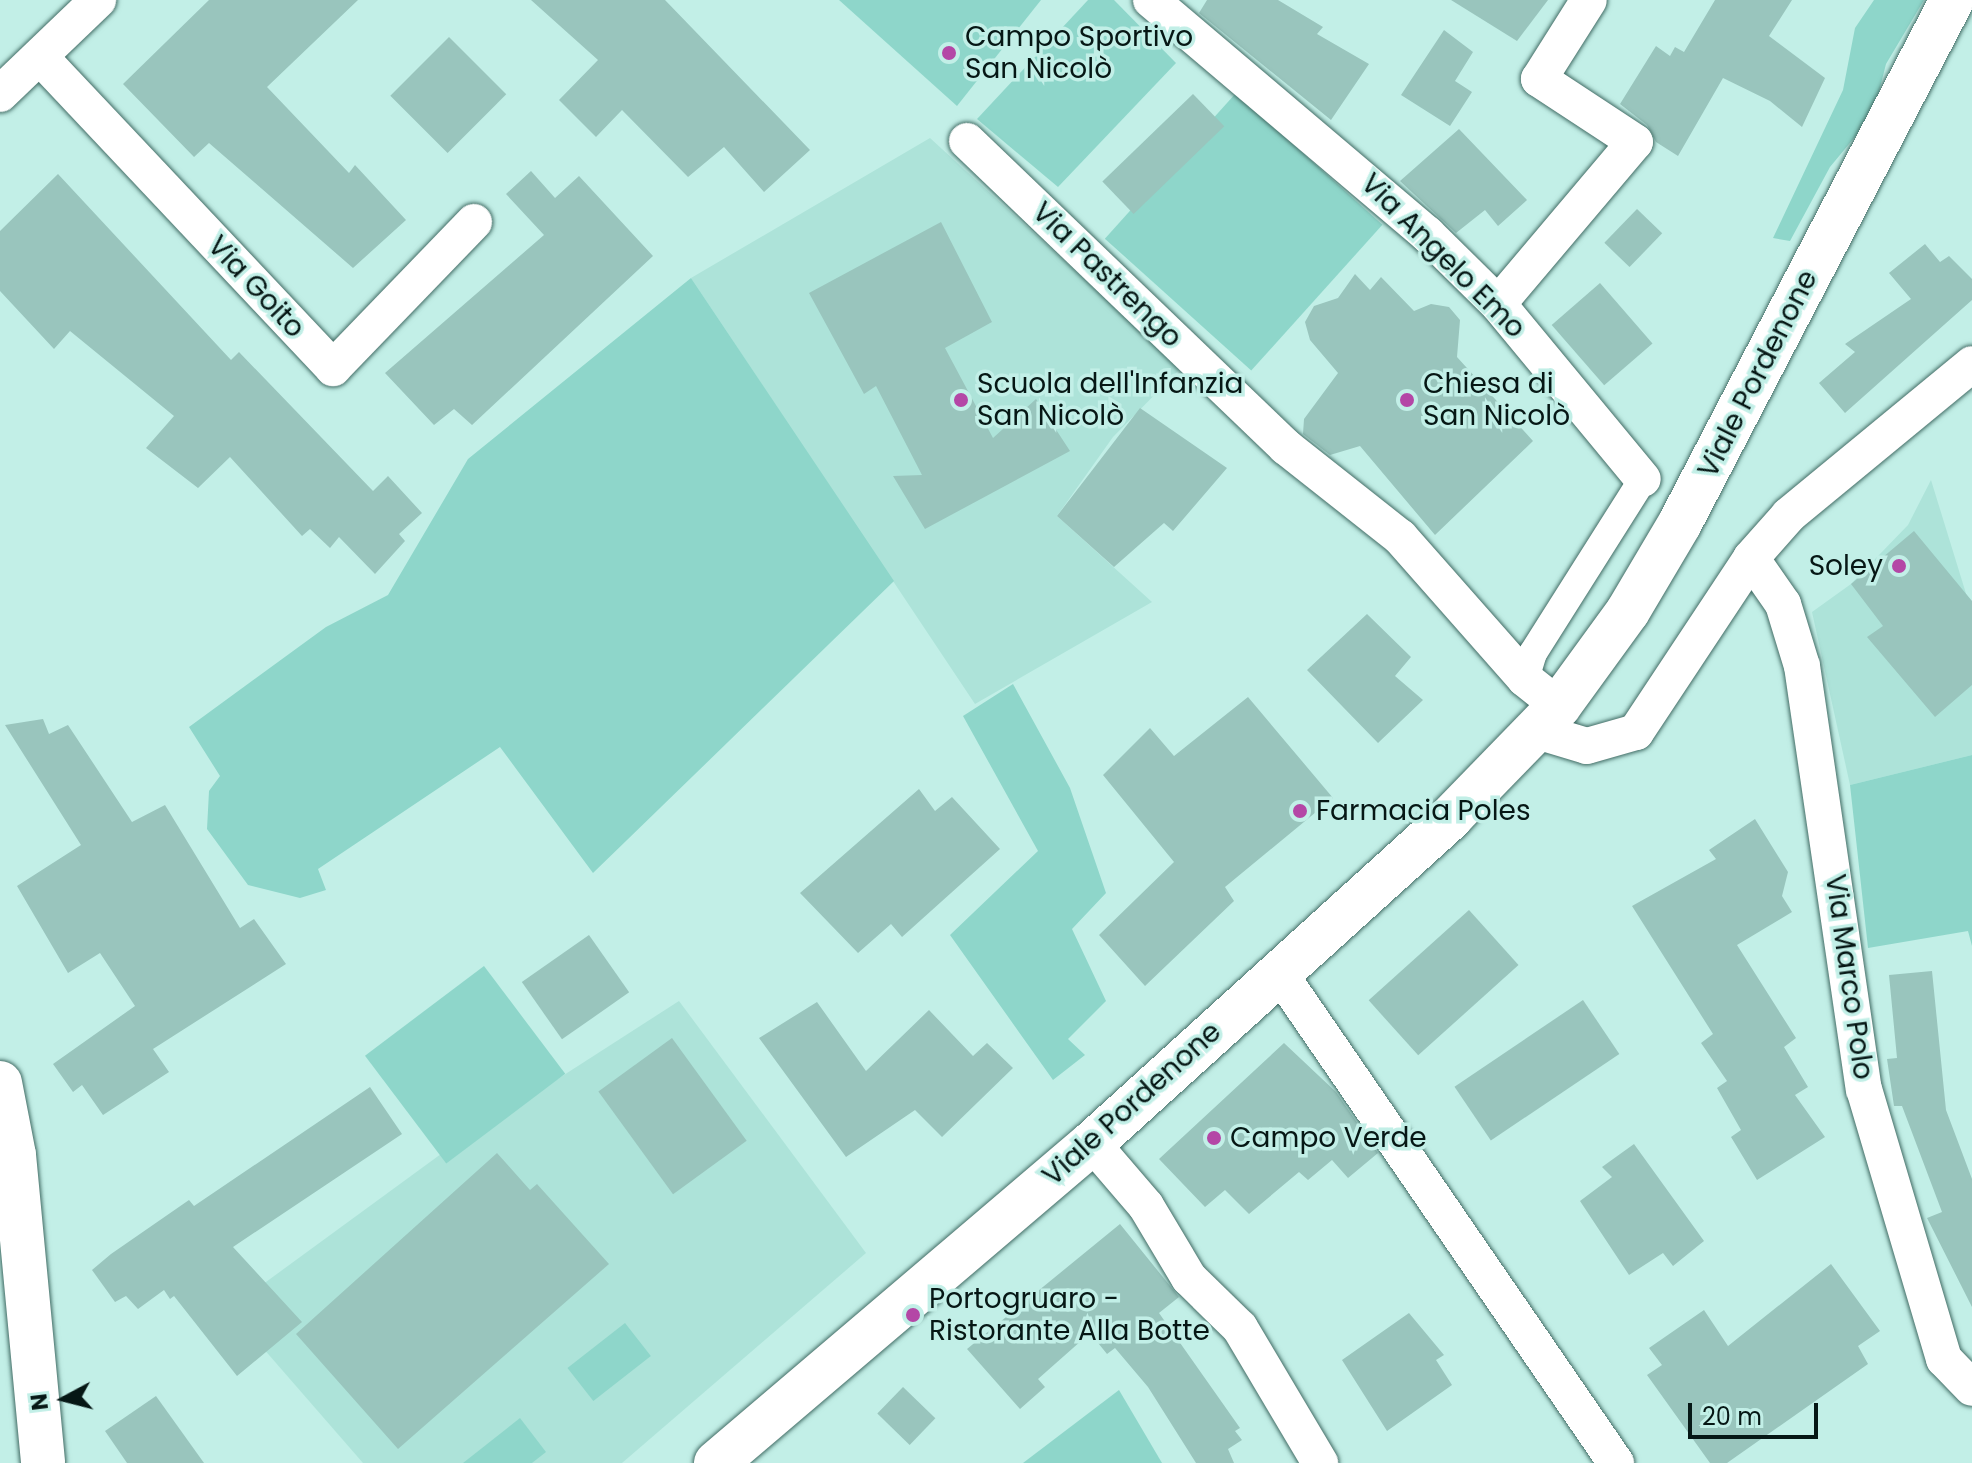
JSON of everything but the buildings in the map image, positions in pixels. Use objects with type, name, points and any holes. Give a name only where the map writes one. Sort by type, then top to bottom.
[{"type":"main road","name":"Viale Pordenone","points":[[716,1463],[1092,1143],[1548,719],[1628,611],[1680,523],[1952,0]]},
{"type":"main road","points":[[0,1083],[14,1155],[43,1463]]},
{"type":"street","points":[[0,94],[41,58],[98,0]]},
{"type":"street","name":"Via Angelo Emo","points":[[1151,0],[1375,187],[1498,304],[1643,479],[1533,653],[1525,679]]},
{"type":"street","points":[[1498,304],[1635,142],[1539,79],[1589,0]]},
{"type":"street","name":"Via Goito","points":[[41,58],[333,368],[474,222]]},
{"type":"street","name":"Via Pastrengo","points":[[967,141],[1286,447],[1400,537],[1525,679],[1548,719]]},
{"type":"street","points":[[1548,719],[1587,746],[1636,732],[1751,558],[1789,515],[1972,364]]},
{"type":"street","name":"Via Marco Polo","points":[[1751,558],[1783,604],[1802,666],[1864,1089],[1944,1359],[1972,1388]]},
{"type":"street","points":[[1278,971],[1616,1463]]},
{"type":"street","points":[[1092,1143],[1146,1206],[1189,1278],[1240,1328],[1320,1463]]},
{"type":"shaded area","name":"Campo Sportivo San Nicolò","points":[[839,0],[1041,0],[957,106]]},
{"type":"shaded area","points":[[1088,0],[1114,0],[1176,63],[1058,187],[977,119]]},
{"type":"shaded area","points":[[1874,0],[1924,0],[1886,64],[1873,115],[1830,167],[1790,241],[1773,238],[1843,90],[1855,28]]},
{"type":"shaded area","points":[[1236,93],[1382,225],[1251,370],[1105,239]]},
{"type":"shaded area","name":"Scuola dell'Infanzia San Nicolò","points":[[930,138],[1181,368],[1113,437],[1057,516],[1152,602],[975,704],[691,278]]},
{"type":"shaded area","points":[[691,278],[894,581],[593,873],[500,747],[318,869],[326,890],[300,898],[248,885],[207,829],[209,791],[220,776],[189,727],[326,627],[388,595],[468,459]]},
{"type":"shaded area","points":[[1931,480],[1972,613],[1972,755],[1850,785],[1812,612],[1851,584],[1908,525]]},
{"type":"shaded area","points":[[1013,684],[1070,788],[1106,893],[1072,929],[1106,1001],[1068,1039],[1085,1055],[1053,1080],[950,935],[1038,851],[963,716]]},
{"type":"shaded area","points":[[1972,755],[1972,946],[1968,931],[1868,948],[1850,785]]},
{"type":"shaded area","points":[[484,966],[565,1074],[446,1163],[365,1056]]},
{"type":"shaded area","points":[[679,1001],[866,1253],[622,1463],[363,1463],[229,1309],[441,1154]]},
{"type":"shaded area","points":[[625,1323],[651,1356],[593,1401],[567,1368]]},
{"type":"shaded area","points":[[1119,1390],[1162,1463],[1023,1463]]},
{"type":"shaded area","points":[[520,1418],[546,1452],[532,1463],[463,1463]]},
{"type":"place","name":"Campo Sportivo San Nicolò","points":[[949,53]]},
{"type":"place","name":"Scuola dell'Infanzia San Nicolò","points":[[961,400]]},
{"type":"place","name":"Chiesa di San Nicolò","points":[[1407,400]]},
{"type":"place","name":"Soley","points":[[1899,566]]},
{"type":"place","name":"Farmacia Poles","points":[[1300,811]]},
{"type":"place","name":"Campo Verde","points":[[1214,1138]]},
{"type":"place","name":"Portogruaro - Ristorante Alla Botte","points":[[913,1315]]}]
